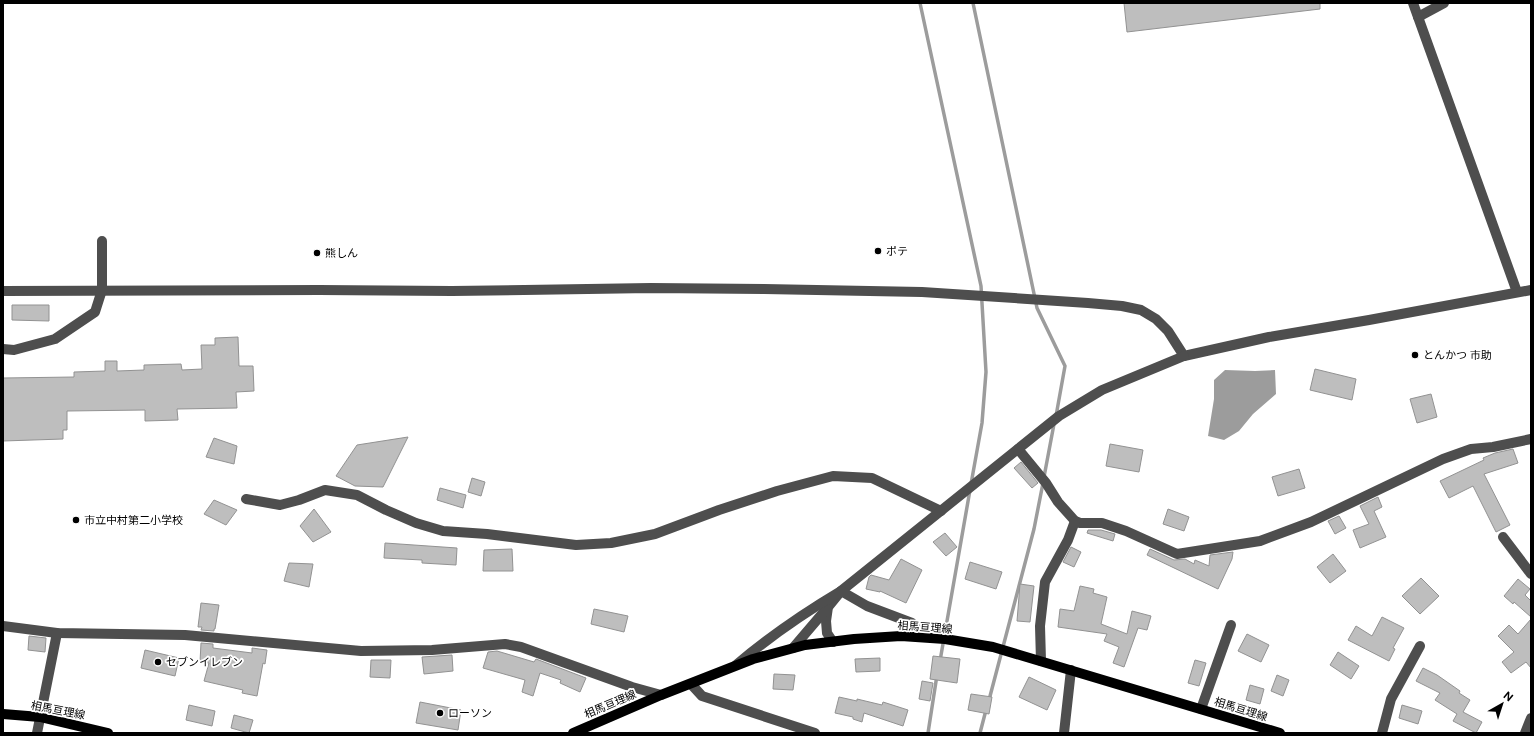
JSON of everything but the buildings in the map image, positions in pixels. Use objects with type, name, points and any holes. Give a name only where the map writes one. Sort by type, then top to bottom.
[{"type":"main road","name":"相馬亘理線","points":[[574,733],[661,695],[753,659],[805,645],[901,636],[945,639],[993,647],[1280,733]]},
{"type":"main road","name":"相馬亘理線","points":[[3,714],[40,717],[108,733]]},
{"type":"street","points":[[1413,3],[1517,292]]},
{"type":"street","points":[[1418,17],[1444,3]]},
{"type":"street","points":[[3,349],[14,350],[55,338],[95,312],[102,290],[102,241]]},
{"type":"street","points":[[3,291],[452,291],[651,288],[922,292],[1088,303],[1122,306],[1141,310],[1156,319],[1168,331],[1184,356]]},
{"type":"street","points":[[736,665],[760,645],[841,591],[1059,416],[1102,390],[1184,356],[1269,337],[1531,290]]},
{"type":"street","points":[[1018,448],[1046,483],[1058,502],[1075,521],[1080,523],[1102,523],[1126,531],[1177,554],[1260,542],[1311,522],[1442,459],[1471,449],[1493,447],[1531,439]]},
{"type":"street","points":[[246,499],[280,505],[299,500],[325,490],[357,495],[416,523],[444,531],[487,534],[576,546],[611,543],[655,534],[777,490],[833,476],[872,478],[941,511]]},
{"type":"street","points":[[1040,661],[1040,626],[1045,582],[1068,540],[1075,521]]},
{"type":"street","points":[[1503,537],[1531,574]]},
{"type":"street","points":[[792,648],[841,591]]},
{"type":"street","points":[[841,591],[867,606],[912,623],[923,637]]},
{"type":"street","points":[[828,607],[826,621],[827,633],[833,642]]},
{"type":"street","points":[[1201,709],[1231,625]]},
{"type":"street","points":[[3,626],[57,632],[185,635],[361,651],[432,650],[505,644],[522,647],[632,687],[661,695]]},
{"type":"street","points":[[37,733],[57,632]]},
{"type":"street","points":[[1382,733],[1391,699],[1420,646]]},
{"type":"street","points":[[1064,733],[1072,670]]},
{"type":"street","points":[[691,684],[702,696],[815,733]]},
{"type":"street","points":[[1525,733],[1531,718]]},
{"type":"shaded area","points":[[1225,370],[1275,370],[1276,394],[1253,414],[1239,431],[1224,440],[1208,436],[1214,399],[1214,380]]},
{"type":"waterway","points":[[920,3],[981,286],[986,372],[982,423],[971,484]]},
{"type":"waterway","points":[[973,3],[1037,308],[1065,366],[1056,416]]},
{"type":"waterway","points":[[1044,477],[1054,424]]},
{"type":"waterway","points":[[989,700],[1034,529],[1043,483]]},
{"type":"waterway","points":[[940,661],[970,490]]},
{"type":"waterway","points":[[928,733],[937,675]]},
{"type":"waterway","points":[[980,733],[986,710]]},
{"type":"place","name":"ポテ","points":[[878,251]]},
{"type":"place","name":"熊しん","points":[[317,253]]},
{"type":"place","name":"とんかつ 市助","points":[[1415,355]]},
{"type":"place","name":"市立中村第二小学校","points":[[76,520]]},
{"type":"place","name":"セブンイレブン","points":[[158,662]]},
{"type":"place","name":"ローソン","points":[[440,713]]}]
